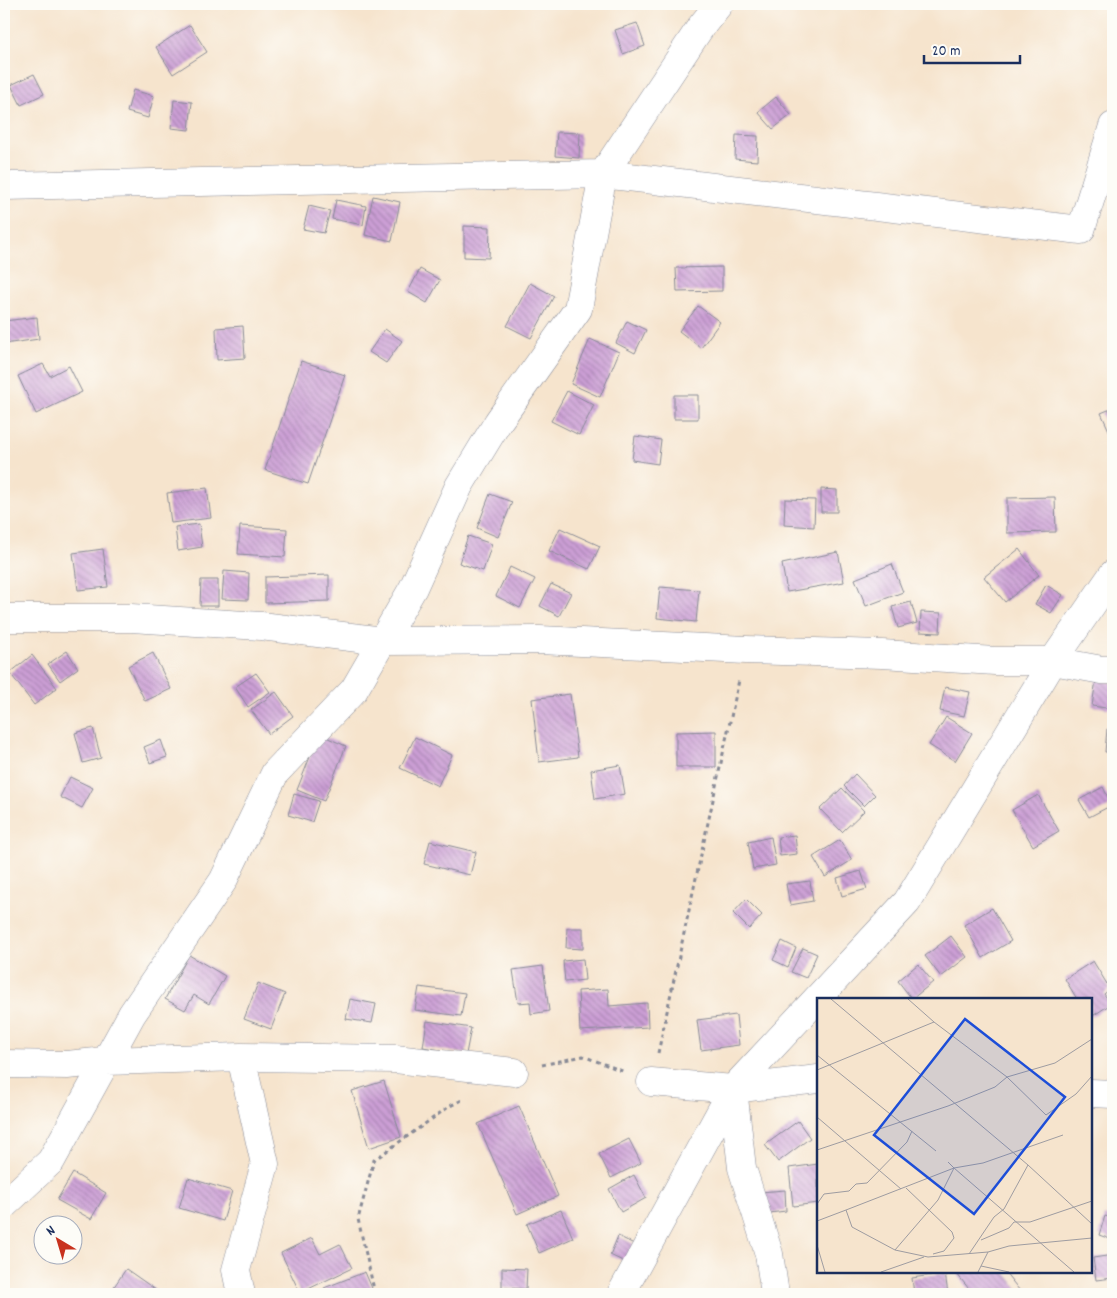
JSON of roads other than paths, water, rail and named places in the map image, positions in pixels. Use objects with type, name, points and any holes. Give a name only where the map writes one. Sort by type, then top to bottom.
[{"type":"street","points":[[4,1205],[51,1161],[132,1014],[223,881],[275,773],[354,690],[413,588],[459,486],[498,422],[578,309],[603,174],[700,28],[719,4]]},
{"type":"street","points":[[4,186],[603,174],[1081,230],[1113,126]]},
{"type":"street","points":[[818,998],[907,902],[1053,661],[1113,574]]},
{"type":"street","points":[[4,618],[149,619],[262,626],[383,641],[540,640],[746,650],[882,654],[995,661],[1053,661],[1102,670],[1113,670]]},
{"type":"street","points":[[621,1294],[733,1089],[817,999]]},
{"type":"street","points":[[241,1057],[265,1164],[236,1270],[241,1294]]},
{"type":"street","points":[[4,1064],[67,1065],[106,1061],[241,1057],[395,1059],[514,1072]]},
{"type":"street","points":[[651,1082],[733,1089],[817,1079]]},
{"type":"street","points":[[733,1089],[742,1168],[769,1254],[775,1294]]},
{"type":"street","points":[[1092,1093],[1113,1094]]}]
